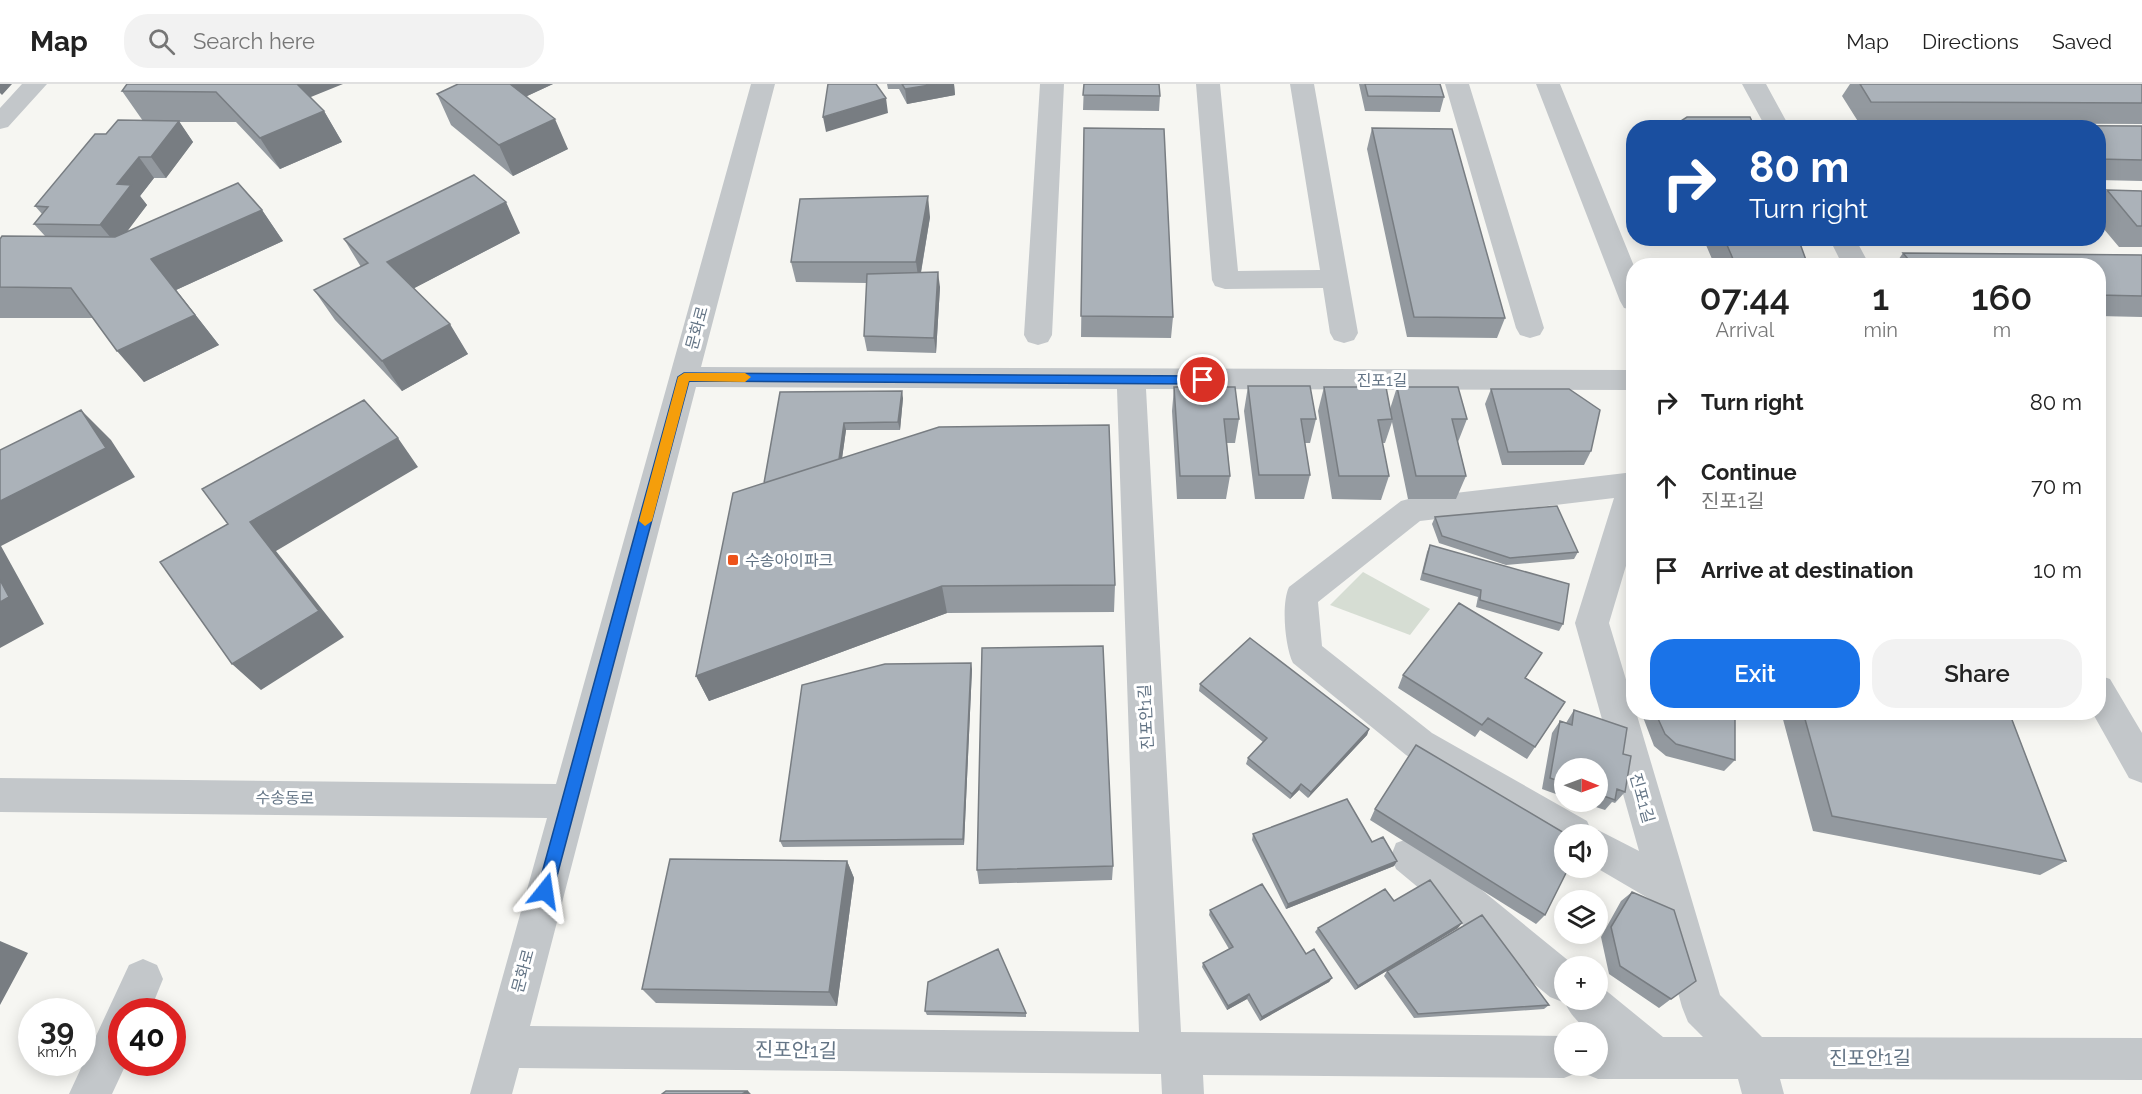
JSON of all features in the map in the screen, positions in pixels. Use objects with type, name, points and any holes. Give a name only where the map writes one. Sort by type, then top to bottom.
[{"type":"street","points":[[5,110],[35,84]]},
{"type":"street","name":"문화로","points":[[491,1094],[763,84]]},
{"type":"street","points":[[1038,335],[1052,84]]},
{"type":"street","points":[[1208,84],[1225,280],[1335,279]]},
{"type":"street","points":[[1302,84],[1344,333]]},
{"type":"street","points":[[1457,84],[1530,328]]},
{"type":"street","points":[[1548,84],[1626,281]]},
{"type":"street","points":[[1754,84],[1774,120]]},
{"type":"street","name":"진포1길","points":[[684,377],[1626,380]]},
{"type":"street","name":"진포안1길","points":[[1131,380],[1175,1067]]},
{"type":"street","points":[[1557,824],[1419,744],[1305,653],[1300,597],[1412,510],[1626,485]]},
{"type":"street","name":"진포1길","points":[[1626,510],[1592,623],[1703,1008],[1758,1076]]},
{"type":"street","points":[[2106,704],[2142,766]]},
{"type":"street","name":"수송동로","points":[[0,795],[570,801]]},
{"type":"street","points":[[1608,854],[1668,889]]},
{"type":"street","points":[[1410,856],[1554,975]]},
{"type":"street","points":[[1597,1010],[1656,1058]]},
{"type":"street","name":"진포안1길","points":[[503,1047],[1175,1067],[1554,1057]]},
{"type":"street","points":[[90,1094],[108,1056]]},
{"type":"street","name":"진포안1길","points":[[1608,1058],[1656,1058],[1758,1076],[2142,1059]]},
{"type":"shaded area","points":[[1363,572],[1430,609],[1410,635],[1330,605]]},
{"type":"building","points":[[127,84],[297,84],[324,111],[260,138],[216,92],[122,91]]},
{"type":"building","points":[[458,84],[510,84],[555,119],[499,145],[437,94]]},
{"type":"building","points":[[828,84],[876,84],[886,98],[823,117]]},
{"type":"building","points":[[902,84],[936,84],[905,89]]},
{"type":"building","points":[[1084,84],[1159,84],[1160,96],[1083,95]]},
{"type":"building","points":[[1365,84],[1440,84],[1444,97],[1368,96]]},
{"type":"building","points":[[1860,84],[2142,84],[2142,103],[1871,102]]},
{"type":"building","points":[[1687,117],[1750,117],[1751,120],[1682,120]]},
{"type":"building","points":[[118,120],[179,121],[151,157],[139,157],[117,184],[131,185],[100,225],[34,224],[48,207],[35,206],[95,134],[106,134]]},
{"type":"building","points":[[2106,126],[2142,126],[2142,160],[2106,159]]},
{"type":"building","points":[[1084,128],[1164,129],[1173,317],[1081,316]]},
{"type":"building","points":[[1372,128],[1452,129],[1505,318],[1414,317]]},
{"type":"building","points":[[474,175],[506,202],[387,262],[450,324],[382,361],[314,290],[368,263],[344,239]]},
{"type":"building","points":[[238,183],[262,210],[151,259],[195,315],[117,351],[71,288],[0,287],[0,239],[2,236],[115,237]]},
{"type":"building","points":[[2107,190],[2142,191],[2142,226],[2137,226]]},
{"type":"building","points":[[928,196],[916,262],[791,262],[800,199]]},
{"type":"building","points":[[1727,246],[1801,246],[1805,258],[1733,258]]},
{"type":"building","points":[[1903,253],[2142,255],[2142,296],[2106,295],[2106,258],[1907,258]]},
{"type":"building","points":[[938,272],[934,338],[864,336],[867,274]]},
{"type":"building","points":[[1248,386],[1310,386],[1316,419],[1301,419],[1310,475],[1259,475]]},
{"type":"building","points":[[1174,387],[1235,387],[1239,419],[1224,419],[1230,476],[1180,476]]},
{"type":"building","points":[[1324,387],[1386,387],[1392,419],[1378,420],[1389,476],[1339,476]]},
{"type":"building","points":[[1397,387],[1458,387],[1467,419],[1452,419],[1466,476],[1416,476]]},
{"type":"building","points":[[1491,389],[1569,389],[1600,410],[1591,451],[1508,452]]},
{"type":"building","points":[[902,391],[898,422],[844,423],[839,459],[764,483],[780,392]]},
{"type":"building","points":[[364,400],[398,438],[250,522],[319,611],[232,664],[160,562],[228,524],[202,489]]},
{"type":"building","points":[[81,410],[106,448],[0,501],[0,450]]},
{"type":"building","points":[[1109,425],[1115,585],[942,586],[696,676],[733,493],[939,427]]},
{"type":"building","points":[[1557,506],[1578,552],[1510,558],[1442,536],[1435,517]]},
{"type":"building","points":[[1430,545],[1569,584],[1563,624],[1480,600],[1481,590],[1423,573]]},
{"type":"building","points":[[0,580],[9,597],[0,602]]},
{"type":"building","points":[[1459,603],[1542,653],[1525,678],[1565,702],[1535,747],[1488,718],[1482,725],[1403,675]]},
{"type":"building","points":[[1250,638],[1369,729],[1311,792],[1301,784],[1292,794],[1248,758],[1267,738],[1200,684]]},
{"type":"building","points":[[1103,646],[1113,866],[977,870],[982,648]]},
{"type":"building","points":[[971,663],[963,839],[780,841],[802,685],[885,664]]},
{"type":"building","points":[[1574,710],[1627,728],[1623,754],[1631,756],[1625,792],[1617,789],[1615,800],[1608,798],[1608,758],[1554,758],[1554,779],[1550,778],[1560,721],[1572,725]]},
{"type":"building","points":[[1659,720],[1735,720],[1735,760],[1676,744],[1665,734]]},
{"type":"building","points":[[1805,720],[2012,720],[2066,861],[1832,816]]},
{"type":"building","points":[[1416,745],[1554,827],[1554,878],[1564,878],[1558,890],[1554,890],[1554,897],[1545,915],[1375,809]]},
{"type":"building","points":[[1347,799],[1372,842],[1383,837],[1397,861],[1288,904],[1253,834]]},
{"type":"building","points":[[670,859],[847,861],[829,992],[642,989]]},
{"type":"building","points":[[1430,880],[1462,923],[1358,986],[1318,928],[1385,889],[1394,901]]},
{"type":"building","points":[[1262,884],[1306,954],[1314,949],[1332,978],[1262,1017],[1249,994],[1228,1006],[1203,963],[1233,947],[1210,910]]},
{"type":"building","points":[[1632,892],[1674,910],[1696,981],[1671,999],[1620,966],[1611,927]]},
{"type":"building","points":[[1482,915],[1549,1005],[1418,1014],[1387,971]]},
{"type":"building","points":[[998,949],[1026,1013],[925,1011],[928,982]]},
{"type":"building","points":[[666,1091],[748,1091],[742,1094],[662,1094]]},
{"type":"slow traffic","points":[[645,521],[684,377],[745,377]]},
{"type":"place","name":"수송아이파크","points":[[733,560]]},
{"type":"route","points":[[545,891],[684,377],[1203,380]]}]
